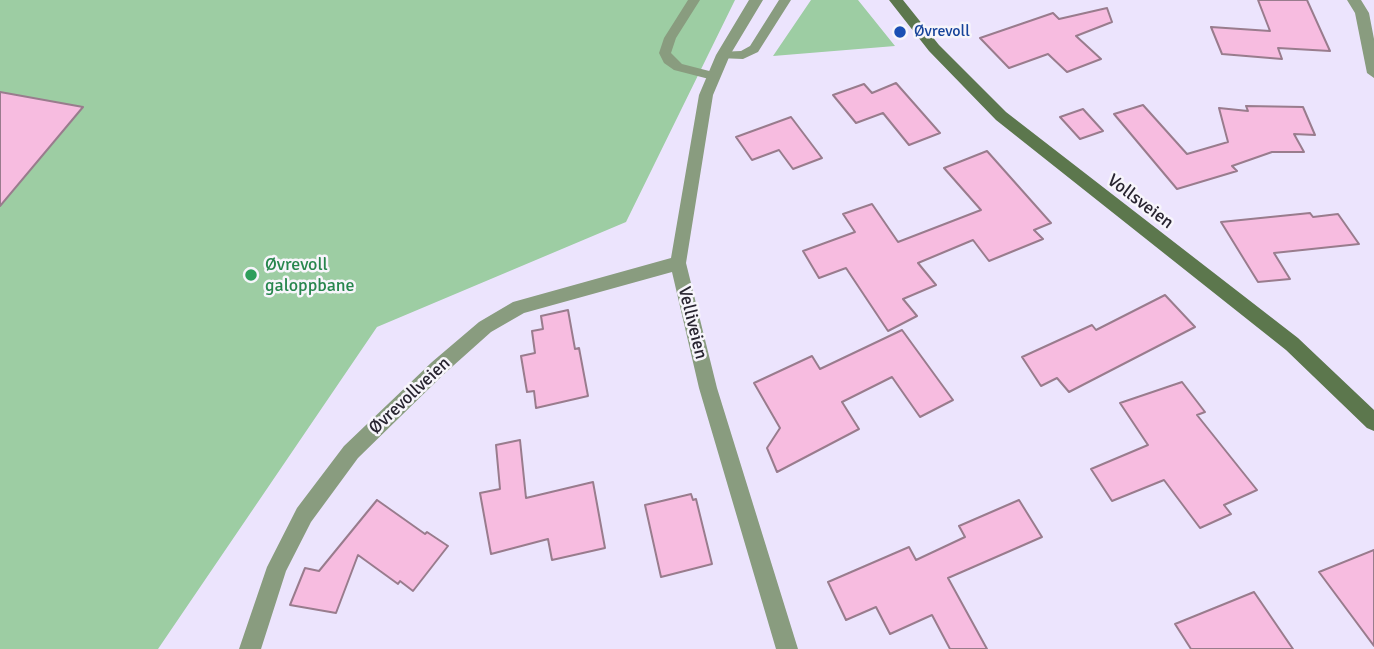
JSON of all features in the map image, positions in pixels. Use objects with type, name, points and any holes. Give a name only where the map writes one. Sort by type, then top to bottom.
[{"type":"main road","name":"Vollsveien","points":[[896,0],[934,48],[1020,132],[1292,344],[1374,422]]},
{"type":"street","name":"Velliveien","points":[[756,0],[723,55],[706,95],[693,156],[678,263],[708,388],[788,649]]},
{"type":"street","points":[[1354,0],[1368,14],[1374,74]]},
{"type":"street","name":"Øvrevollveien","points":[[250,649],[277,567],[304,515],[351,452],[438,368],[485,327],[519,307],[678,263]]},
{"type":"lane","points":[[694,0],[670,38],[665,53],[668,60],[678,67],[713,76]]},
{"type":"lane","points":[[723,55],[743,54],[754,49],[785,0]]},
{"type":"green space","name":"Øvrevoll galoppbane","points":[[0,0],[735,0],[626,222],[377,327],[158,649],[0,649]]},
{"type":"green space","points":[[811,0],[858,0],[895,46],[773,56]]},
{"type":"building","points":[[1258,0],[1307,0],[1330,51],[1278,48],[1282,59],[1222,54],[1211,27],[1270,31]]},
{"type":"building","points":[[1107,8],[1112,22],[1076,36],[1101,59],[1067,72],[1048,54],[1009,68],[980,38],[1053,13],[1059,19]]},
{"type":"building","points":[[896,83],[940,133],[909,145],[883,113],[856,123],[833,95],[864,84],[872,93]]},
{"type":"building","points":[[0,92],[83,107],[0,206]]},
{"type":"building","points":[[1143,105],[1187,154],[1228,142],[1219,108],[1248,111],[1246,106],[1303,107],[1315,135],[1294,134],[1304,152],[1272,152],[1232,166],[1237,171],[1177,189],[1114,114]]},
{"type":"building","points":[[1083,109],[1103,131],[1080,139],[1060,117]]},
{"type":"building","points":[[791,117],[822,158],[793,169],[779,150],[752,160],[736,137]]},
{"type":"building","points":[[987,151],[1051,223],[1034,230],[1043,239],[989,261],[973,240],[918,263],[936,285],[903,299],[917,316],[888,331],[846,268],[819,278],[803,251],[855,232],[843,214],[872,204],[898,242],[981,210],[944,168]]},
{"type":"building","points":[[1310,213],[1313,217],[1338,214],[1359,244],[1274,253],[1290,279],[1258,282],[1221,222]]},
{"type":"building","points":[[1165,295],[1195,327],[1069,392],[1057,378],[1041,386],[1022,357],[1092,325],[1096,330]]},
{"type":"building","points":[[568,310],[575,349],[579,348],[588,396],[536,408],[534,391],[527,392],[521,356],[535,353],[532,331],[543,329],[541,316]]},
{"type":"building","points":[[902,330],[953,400],[920,417],[892,377],[842,402],[859,429],[777,472],[767,448],[780,428],[754,383],[812,356],[820,369]]},
{"type":"building","points":[[1182,382],[1205,412],[1197,415],[1257,490],[1224,505],[1231,514],[1200,528],[1164,480],[1112,501],[1091,469],[1148,445],[1120,403]]},
{"type":"building","points":[[520,440],[526,498],[593,482],[605,548],[552,560],[548,539],[491,554],[480,493],[500,489],[496,445]]},
{"type":"building","points":[[691,494],[693,500],[696,499],[712,564],[661,577],[645,505]]},
{"type":"building","points":[[377,500],[425,534],[427,532],[448,546],[413,591],[400,581],[398,584],[358,555],[336,613],[290,605],[305,568],[319,571]]},
{"type":"building","points":[[1019,500],[1042,537],[948,578],[987,649],[950,649],[932,615],[890,634],[876,607],[846,620],[828,582],[909,547],[916,560],[965,537],[959,526]]},
{"type":"building","points":[[1374,550],[1374,646],[1319,572]]},
{"type":"building","points":[[1254,592],[1293,649],[1191,649],[1175,624]]},
{"type":"place","name":"Øvrevoll","points":[[900,32]]},
{"type":"place","name":"Øvrevoll galoppbane","points":[[251,275]]}]
